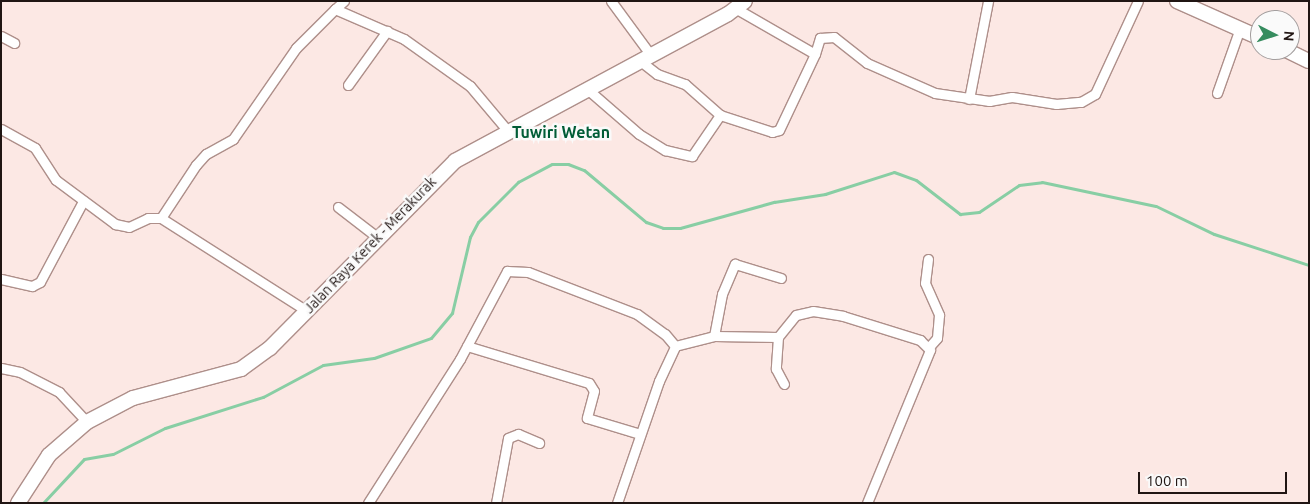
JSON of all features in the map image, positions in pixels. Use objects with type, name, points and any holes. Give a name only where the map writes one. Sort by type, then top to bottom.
[{"type":"main road","points":[[1177,1],[1250,33]]},
{"type":"main road","name":"Jalan Raya Kerek - Merakurak","points":[[18,503],[49,455],[84,418],[133,398],[241,369],[270,348],[298,305],[371,232],[501,122],[586,88],[740,5]]},
{"type":"street","points":[[160,218],[196,165],[206,154],[234,139],[296,48],[344,1]]},
{"type":"street","points":[[611,1],[656,74],[684,84],[720,115],[772,132],[779,130],[815,54],[820,38],[834,37],[866,63],[917,86],[969,99],[1081,102],[1095,94],[1138,1]]},
{"type":"street","points":[[969,99],[988,1]]},
{"type":"street","points":[[740,5],[815,54]]},
{"type":"street","points":[[335,9],[387,30],[470,86],[501,122]]},
{"type":"street","points":[[1218,94],[1240,28]]},
{"type":"street","points":[[348,85],[387,30]]},
{"type":"street","points":[[1,36],[14,43]]},
{"type":"street","points":[[586,88],[639,134],[665,150],[692,156],[720,115]]},
{"type":"street","points":[[1,129],[40,152],[56,180],[120,226],[160,218],[298,305]]},
{"type":"street","points":[[1,279],[32,286],[40,282],[83,201]]},
{"type":"street","points":[[338,207],[371,232]]},
{"type":"street","points":[[867,503],[929,347],[937,338],[939,315],[925,283],[928,259]]},
{"type":"street","points":[[714,336],[722,294],[735,264],[781,278]]},
{"type":"street","points":[[368,503],[467,346],[504,274],[516,269],[637,314],[665,334],[675,346]]},
{"type":"street","points":[[784,384],[776,369],[778,337],[796,315],[813,311],[843,316],[920,340],[929,347]]},
{"type":"street","points":[[675,346],[714,336],[778,337]]},
{"type":"street","points":[[467,346],[589,383],[594,391],[587,418],[640,434]]},
{"type":"street","points":[[617,503],[640,434],[675,346]]},
{"type":"street","points":[[1,368],[40,382],[76,407],[84,418]]},
{"type":"street","points":[[496,503],[508,438],[518,434],[539,443]]},
{"type":"waterway","points":[[43,503],[84,459],[113,454],[165,428],[263,397],[323,365],[374,358],[431,338],[452,313],[470,237],[478,222],[518,182],[552,164],[568,164],[584,170],[646,222],[663,228],[680,228],[774,202],[825,194],[894,172],[916,180],[960,214],[979,212],[1019,185],[1042,182],[1156,206],[1214,234],[1309,265]]},
{"type":"district","name":"Tuwiri Wetan","points":[[561,132]]}]
